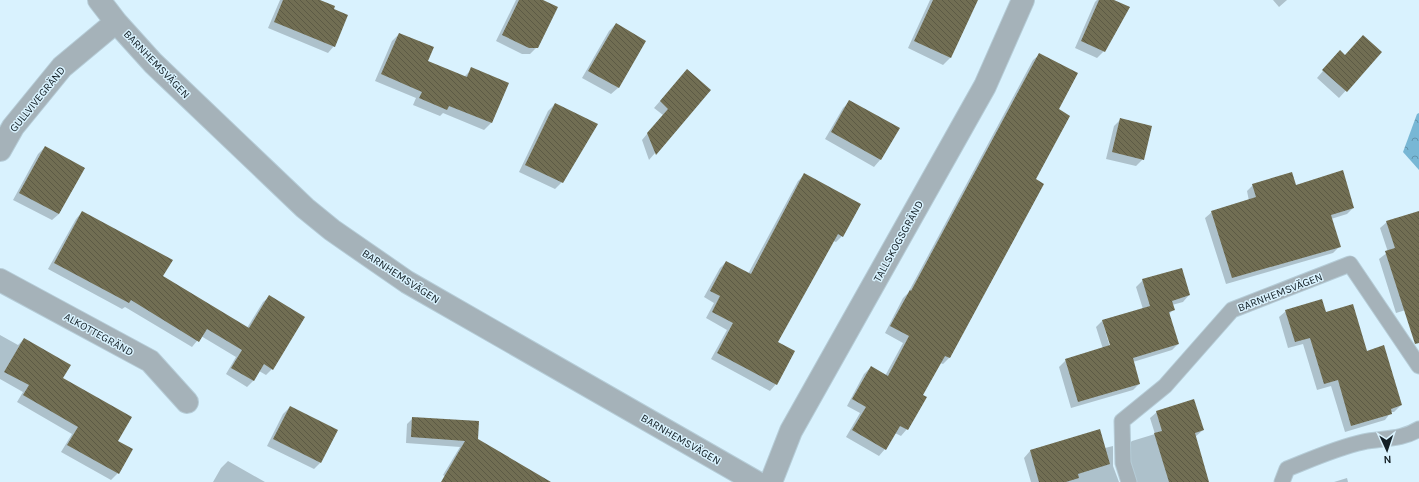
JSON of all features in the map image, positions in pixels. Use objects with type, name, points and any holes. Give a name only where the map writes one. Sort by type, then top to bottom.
[{"type":"street","name":"BARNHEMSVÄGEN","points":[[99,0],[116,22],[153,63],[305,208],[332,230],[407,282],[756,482]]},
{"type":"street","name":"TALLSKOGSGRÄND","points":[[771,482],[791,431],[985,86],[1024,0]]},
{"type":"street","name":"GULLVIVEGRÄND","points":[[0,150],[13,127],[62,67],[116,22]]},
{"type":"street","name":"ALKOTTEGRÄND","points":[[0,280],[150,361],[187,402]]},
{"type":"lane","name":"BARNHEMSVÄGEN","points":[[1129,482],[1123,464],[1122,421],[1165,386],[1232,310],[1350,264],[1419,366]]},
{"type":"lane","points":[[1282,482],[1287,469],[1327,453],[1363,442],[1410,435],[1419,429]]},
{"type":"green space","points":[[1419,113],[1419,170],[1403,152],[1417,114]]},
{"type":"building","points":[[283,0],[320,0],[335,6],[334,9],[348,15],[335,47],[274,22]]},
{"type":"building","points":[[519,0],[543,0],[558,7],[538,48],[529,48],[502,35]]},
{"type":"building","points":[[933,0],[978,0],[951,58],[914,41]]},
{"type":"building","points":[[1099,0],[1114,0],[1130,7],[1105,52],[1081,41]]},
{"type":"building","points":[[616,23],[646,41],[619,88],[588,71]]},
{"type":"building","points":[[399,33],[434,47],[428,61],[467,77],[471,67],[509,83],[492,123],[449,106],[447,110],[419,98],[422,92],[381,74]]},
{"type":"building","points":[[1363,35],[1382,52],[1347,92],[1322,70],[1340,50],[1345,55]]},
{"type":"building","points":[[1039,53],[1078,73],[1059,109],[1070,116],[1036,179],[1044,184],[950,358],[945,356],[923,395],[927,397],[908,430],[900,426],[886,450],[852,430],[866,407],[852,399],[871,366],[888,376],[909,336],[890,326],[910,290],[911,291]]},
{"type":"building","points":[[687,69],[711,90],[656,155],[647,133],[668,109],[660,101]]},
{"type":"building","points":[[849,100],[900,128],[881,160],[831,132]]},
{"type":"building","points":[[555,103],[598,124],[563,183],[525,165]]},
{"type":"building","points":[[1120,118],[1152,126],[1144,160],[1112,152]]},
{"type":"building","points":[[45,146],[85,168],[59,214],[19,193]]},
{"type":"building","points":[[1343,170],[1354,208],[1331,215],[1341,247],[1232,278],[1211,211],[1256,197],[1252,184],[1292,172],[1296,185]]},
{"type":"building","points":[[804,173],[861,204],[843,237],[838,234],[778,342],[795,351],[777,385],[717,353],[733,323],[712,312],[720,296],[710,291],[726,261],[751,274]]},
{"type":"building","points":[[82,211],[173,260],[163,276],[249,328],[269,295],[305,317],[273,370],[264,364],[254,381],[231,368],[242,350],[207,329],[199,342],[131,300],[129,303],[54,263]]},
{"type":"building","points":[[1419,211],[1419,343],[1415,344],[1385,251],[1395,248],[1386,221]]},
{"type":"building","points":[[1182,268],[1190,295],[1172,301],[1175,310],[1169,312],[1179,344],[1133,358],[1140,384],[1078,402],[1065,359],[1110,345],[1102,320],[1150,306],[1142,279]]},
{"type":"building","points":[[1322,299],[1326,312],[1353,304],[1367,351],[1384,345],[1402,405],[1391,409],[1392,414],[1351,426],[1338,380],[1324,384],[1310,338],[1295,342],[1285,310]]},
{"type":"building","points":[[24,338],[71,365],[63,378],[132,417],[118,441],[133,449],[119,474],[67,445],[78,427],[23,395],[29,385],[4,372]]},
{"type":"building","points":[[1194,399],[1204,430],[1195,433],[1209,482],[1169,482],[1154,433],[1162,431],[1156,411]]},
{"type":"building","points":[[290,406],[338,430],[321,463],[273,439]]},
{"type":"building","points":[[412,417],[479,421],[478,439],[551,482],[441,482],[465,441],[411,437]]},
{"type":"building","points":[[1100,429],[1110,464],[1078,474],[1079,478],[1066,482],[1039,482],[1030,450]]}]
